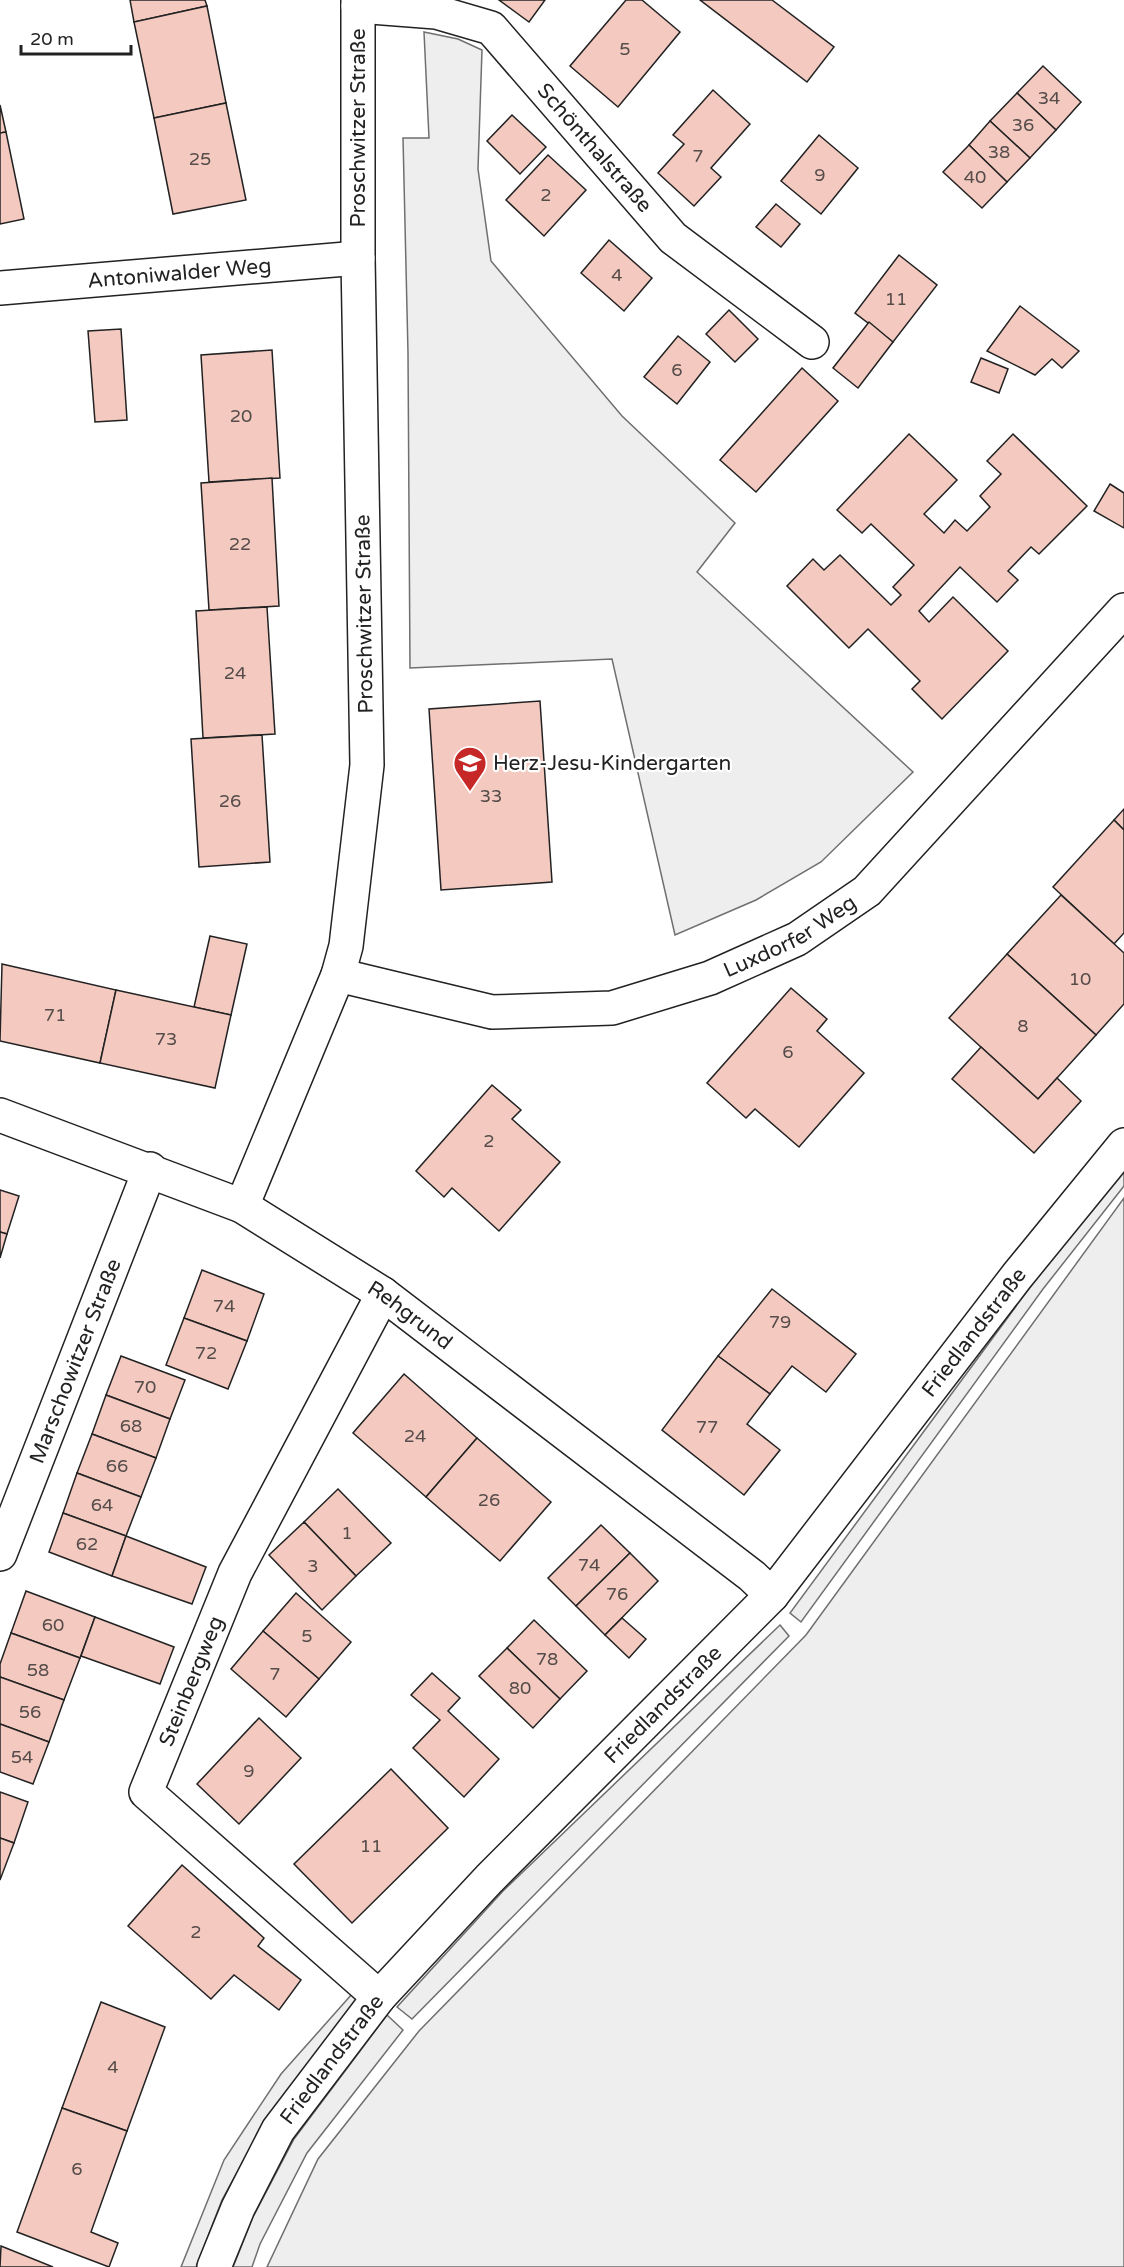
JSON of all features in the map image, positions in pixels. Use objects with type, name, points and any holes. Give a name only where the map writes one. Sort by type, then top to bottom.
[{"type":"street","name":"Proschwitzer Straße","points":[[242,1206],[338,975],[346,946],[367,765],[358,258],[358,3]]},
{"type":"street","name":"Schönthalstraße","points":[[358,3],[436,12],[490,28],[674,238],[812,342]]},
{"type":"street","name":"Antoniwalder Weg","points":[[0,288],[358,258]]},
{"type":"street","name":"Luxdorfer Weg","points":[[338,975],[492,1012],[612,1008],[710,978],[797,939],[867,891],[1124,610]]},
{"type":"street","name":"Rehgrund","points":[[0,1115],[150,1169],[242,1206],[383,1294],[752,1576],[772,1595]]},
{"type":"street","name":"Friedlandstraße","points":[[214,2267],[238,2208],[278,2130],[379,1997],[489,1879],[772,1595],[1017,1276],[1124,1145]]},
{"type":"street","name":"Marschowitzer Straße","points":[[0,1554],[150,1169]]},
{"type":"street","name":"Steinbergweg","points":[[379,1997],[146,1792],[235,1573],[383,1294]]},
{"type":"shaded area","points":[[424,32],[458,39],[482,50],[478,169],[491,261],[622,416],[735,523],[697,572],[913,772],[821,862],[756,900],[675,935],[612,659],[410,668],[408,353],[403,138],[429,138]]},
{"type":"shaded area","points":[[1124,1170],[1124,1186],[1043,1289],[801,1622],[790,1613],[1031,1286]]},
{"type":"shaded area","points":[[1124,1198],[1124,2267],[267,2267],[318,2159],[419,2031],[806,1635]]},
{"type":"shaded area","points":[[780,1625],[789,1636],[412,2019],[397,2007],[503,1891]]},
{"type":"shaded area","points":[[352,1994],[359,1999],[265,2121],[222,2200],[196,2267],[181,2267],[224,2160],[281,2074]]},
{"type":"shaded area","points":[[387,2015],[403,2030],[307,2153],[260,2244],[252,2267],[233,2267],[253,2217],[294,2139]]},
{"type":"building","points":[[130,0],[205,0],[207,6],[134,22]]},
{"type":"building","points":[[499,0],[545,0],[529,22]]},
{"type":"building","points":[[626,0],[642,0],[680,32],[618,107],[570,66]]},
{"type":"building","points":[[700,0],[772,0],[834,47],[807,82]]},
{"type":"building","points":[[207,6],[226,103],[154,118],[134,22]]},
{"type":"building","points":[[1043,66],[1081,102],[1056,130],[1017,93]]},
{"type":"building","points":[[713,90],[750,124],[711,168],[721,177],[694,206],[658,173],[684,144],[673,135]]},
{"type":"building","points":[[1017,93],[1056,130],[1030,158],[990,121]]},
{"type":"building","points":[[226,103],[246,200],[173,214],[154,118]]},
{"type":"building","points":[[0,105],[6,132],[0,133]]},
{"type":"building","points":[[512,115],[546,147],[520,174],[487,141]]},
{"type":"building","points":[[990,121],[1030,158],[1007,182],[969,145]]},
{"type":"building","points":[[6,132],[24,219],[0,224],[0,133]]},
{"type":"building","points":[[819,135],[858,168],[821,214],[781,181]]},
{"type":"building","points":[[969,145],[1007,182],[982,208],[943,172]]},
{"type":"building","points":[[548,155],[586,190],[544,236],[506,200]]},
{"type":"building","points":[[776,204],[800,224],[781,247],[756,227]]},
{"type":"building","points":[[609,240],[652,278],[624,311],[581,273]]},
{"type":"building","points":[[899,255],[937,285],[893,342],[855,313]]},
{"type":"building","points":[[1020,306],[1079,351],[1062,368],[1052,359],[1035,375],[987,351]]},
{"type":"building","points":[[729,310],[758,339],[735,362],[706,334]]},
{"type":"building","points":[[869,322],[893,342],[858,388],[833,368]]},
{"type":"building","points":[[121,329],[127,420],[95,422],[88,331]]},
{"type":"building","points":[[678,336],[710,362],[677,404],[644,377]]},
{"type":"building","points":[[272,350],[280,478],[209,482],[201,355]]},
{"type":"building","points":[[981,358],[1008,369],[999,393],[971,382]]},
{"type":"building","points":[[802,368],[838,401],[756,492],[720,460]]},
{"type":"building","points":[[909,434],[957,480],[924,514],[944,533],[955,520],[967,531],[990,507],[980,496],[1001,474],[987,461],[1013,434],[1087,506],[1039,554],[1031,547],[1008,571],[1018,580],[997,602],[960,567],[919,611],[929,622],[953,597],[1008,651],[942,719],[912,689],[920,681],[868,629],[849,648],[787,586],[813,559],[824,570],[840,555],[891,605],[901,595],[893,587],[914,565],[871,524],[862,533],[837,510]]},
{"type":"building","points":[[272,478],[279,606],[209,610],[201,483]]},
{"type":"building","points":[[1110,484],[1124,493],[1124,528],[1094,511]]},
{"type":"building","points":[[267,607],[275,734],[203,738],[196,611]]},
{"type":"building","points":[[540,701],[552,882],[441,890],[429,709]]},
{"type":"building","points":[[262,735],[270,862],[199,867],[191,739]]},
{"type":"building","points":[[1124,809],[1124,830],[1114,820]]},
{"type":"building","points":[[1114,820],[1124,830],[1124,933],[1114,944],[1053,887]]},
{"type":"building","points":[[1061,895],[1124,953],[1124,1004],[1096,1035],[1007,954]]},
{"type":"building","points":[[210,936],[247,944],[231,1015],[194,1007]]},
{"type":"building","points":[[1007,954],[1096,1035],[1038,1099],[949,1018]]},
{"type":"building","points":[[2,964],[116,990],[100,1063],[0,1041]]},
{"type":"building","points":[[791,988],[827,1019],[817,1031],[864,1073],[799,1147],[755,1109],[746,1118],[707,1083]]},
{"type":"building","points":[[116,990],[231,1015],[215,1088],[100,1063]]},
{"type":"building","points":[[981,1047],[1038,1099],[1057,1078],[1081,1101],[1034,1153],[952,1079]]},
{"type":"building","points":[[492,1085],[521,1110],[512,1119],[560,1162],[499,1231],[452,1188],[444,1197],[416,1171]]},
{"type":"building","points":[[0,1190],[19,1196],[7,1234],[0,1232]]},
{"type":"building","points":[[0,1232],[7,1234],[0,1258]]},
{"type":"building","points":[[202,1270],[264,1294],[247,1341],[184,1318]]},
{"type":"building","points":[[772,1289],[856,1354],[826,1392],[792,1366],[770,1394],[718,1356]]},
{"type":"building","points":[[184,1318],[247,1341],[228,1389],[166,1365]]},
{"type":"building","points":[[121,1356],[185,1380],[170,1419],[106,1395]]},
{"type":"building","points":[[718,1356],[770,1394],[747,1424],[780,1450],[744,1495],[662,1430]]},
{"type":"building","points":[[404,1374],[477,1438],[426,1497],[353,1433]]},
{"type":"building","points":[[106,1395],[170,1419],[156,1458],[92,1434]]},
{"type":"building","points":[[92,1434],[156,1458],[141,1497],[77,1473]]},
{"type":"building","points":[[477,1438],[551,1502],[500,1561],[426,1497]]},
{"type":"building","points":[[77,1473],[141,1497],[126,1536],[63,1513]]},
{"type":"building","points":[[338,1489],[391,1543],[356,1576],[304,1522]]},
{"type":"building","points":[[63,1513],[126,1536],[112,1576],[49,1552]]},
{"type":"building","points":[[304,1522],[356,1576],[322,1610],[269,1555]]},
{"type":"building","points":[[601,1525],[630,1553],[576,1606],[548,1578]]},
{"type":"building","points":[[126,1536],[206,1567],[192,1604],[112,1576]]},
{"type":"building","points":[[630,1553],[658,1581],[605,1635],[576,1606]]},
{"type":"building","points":[[26,1591],[95,1617],[80,1658],[11,1633]]},
{"type":"building","points":[[296,1593],[351,1642],[319,1679],[263,1631]]},
{"type":"building","points":[[95,1617],[174,1647],[160,1684],[81,1656]]},
{"type":"building","points":[[622,1618],[646,1639],[629,1658],[605,1635]]},
{"type":"building","points":[[534,1620],[587,1671],[560,1699],[507,1648]]},
{"type":"building","points":[[263,1631],[319,1679],[286,1717],[231,1669]]},
{"type":"building","points":[[11,1633],[80,1658],[64,1700],[0,1677],[0,1664]]},
{"type":"building","points":[[507,1648],[560,1699],[533,1728],[479,1676]]},
{"type":"building","points":[[432,1673],[460,1698],[448,1711],[499,1759],[464,1797],[413,1748],[440,1720],[411,1695]]},
{"type":"building","points":[[0,1677],[64,1700],[49,1742],[0,1724]]},
{"type":"building","points":[[259,1718],[301,1758],[239,1824],[197,1784]]},
{"type":"building","points":[[0,1724],[49,1742],[33,1784],[0,1772]]},
{"type":"building","points":[[391,1769],[448,1828],[352,1923],[294,1864]]},
{"type":"building","points":[[0,1792],[28,1802],[14,1843],[0,1838]]},
{"type":"building","points":[[0,1838],[14,1843],[0,1880]]},
{"type":"building","points":[[182,1865],[264,1938],[258,1946],[301,1980],[279,2010],[234,1975],[211,1999],[128,1926]]},
{"type":"building","points":[[101,2002],[165,2027],[127,2131],[62,2108]]},
{"type":"building","points":[[62,2108],[127,2131],[91,2232],[118,2243],[109,2267],[17,2232]]},
{"type":"building","points":[[1,2246],[53,2267],[0,2267]]},
{"type":"place","name":"Herz-Jesu-Kindergarten","points":[[470,792]]}]
